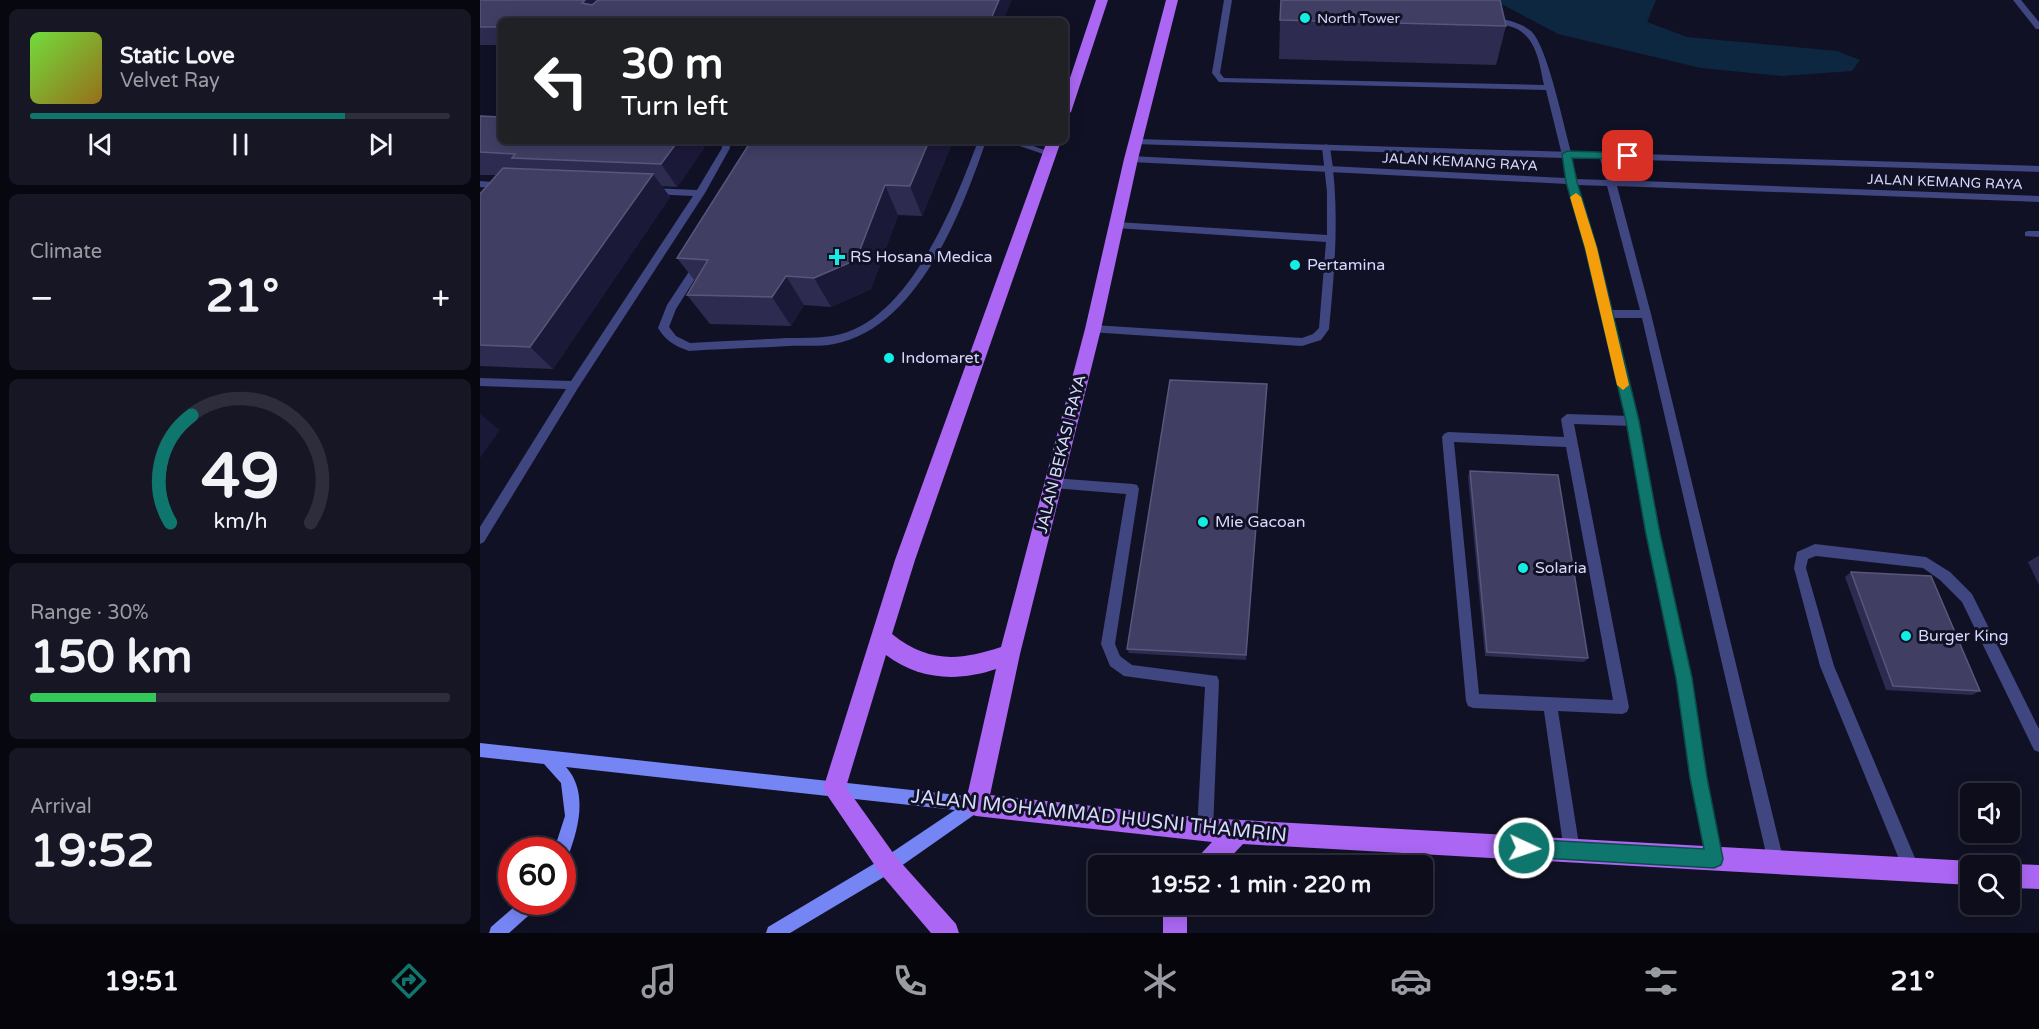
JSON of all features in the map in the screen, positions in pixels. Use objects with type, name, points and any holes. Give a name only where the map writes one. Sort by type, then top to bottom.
[{"type":"main road","points":[[1068,103],[1102,0]]},
{"type":"main road","name":"JALAN BEKASI RAYA","points":[[976,805],[1010,654],[1093,328],[1131,159],[1172,0]]},
{"type":"main road","points":[[947,933],[888,865],[834,789],[905,560],[1052,147]]},
{"type":"main road","points":[[880,638],[899,655],[923,665],[952,668],[981,664],[1010,654]]},
{"type":"main road","name":"JALAN MOHAMMAD HUSNI THAMRIN","points":[[976,805],[1205,830],[1960,872]]},
{"type":"main road","points":[[1216,855],[1238,832]]},
{"type":"main road","points":[[2020,876],[2039,877]]},
{"type":"main road","points":[[1175,915],[1175,933]]},
{"type":"street","points":[[1228,0],[1216,73],[1222,80],[1549,87]]},
{"type":"street","points":[[2017,0],[2039,27]]},
{"type":"street","points":[[1496,20],[1517,25],[1532,34],[1539,45],[1567,154],[1571,182],[1591,248],[1632,421],[1653,534],[1684,678],[1714,859]]},
{"type":"street","name":"JALAN KEMANG RAYA","points":[[1137,142],[2039,169]]},
{"type":"street","points":[[482,531],[574,385],[700,193],[726,148],[726,144]]},
{"type":"street","points":[[709,249],[667,318],[663,328],[672,339],[689,346],[834,340],[856,332],[878,320],[906,294],[935,250],[970,175],[981,144]]},
{"type":"street","points":[[1030,144],[1052,147]]},
{"type":"street","points":[[1093,328],[1302,342],[1310,340],[1324,329],[1332,239],[1330,169],[1326,147]]},
{"type":"street","points":[[1604,155],[1646,314],[1776,862]]},
{"type":"street","name":"JALAN KEMANG RAYA","points":[[1131,159],[1571,182],[2039,199]]},
{"type":"street","points":[[480,184],[510,186]]},
{"type":"street","points":[[486,199],[498,185]]},
{"type":"street","points":[[641,191],[700,193]]},
{"type":"street","points":[[1116,225],[1332,239]]},
{"type":"street","points":[[2028,234],[2039,234]]},
{"type":"street","points":[[1605,314],[1646,314]]},
{"type":"street","points":[[480,382],[574,385]]},
{"type":"street","points":[[1571,442],[1448,437],[1473,701],[1622,707],[1567,419],[1632,421]]},
{"type":"street","points":[[1053,483],[1133,489],[1108,644],[1114,661],[1129,671],[1212,681],[1205,830]]},
{"type":"street","points":[[1912,870],[1827,666],[1800,568],[1802,556],[1815,550],[1926,563],[1945,576],[1967,598],[2039,746]]},
{"type":"street","points":[[1550,704],[1572,851]]},
{"type":"street","name":"JALAN MOHAMMAD HUSNI THAMRIN","points":[[480,750],[976,805]]},
{"type":"street","points":[[546,757],[568,780],[573,816],[566,837]]},
{"type":"street","points":[[774,933],[888,865],[976,805]]},
{"type":"street","points":[[497,933],[517,915]]},
{"type":"water","points":[[1494,0],[1656,0],[1647,22],[1687,37],[1837,51],[1860,60],[1852,71],[1782,76],[1701,68],[1558,34]]},
{"type":"building","points":[[480,0],[585,0],[582,3],[592,5],[598,0],[999,0],[991,18],[498,18],[498,27],[480,27]]},
{"type":"building","points":[[1281,0],[1500,0],[1506,26],[1280,20]]},
{"type":"building","points":[[480,116],[498,117],[498,144],[676,144],[661,164],[512,158],[515,154],[480,152]]},
{"type":"building","points":[[749,144],[928,144],[910,186],[885,185],[856,260],[814,278],[786,276],[772,297],[687,295],[708,260],[677,258]]},
{"type":"building","points":[[503,168],[653,174],[530,347],[480,345],[480,194]]},
{"type":"building","name":"Mie Gacoan","points":[[1170,380],[1267,384],[1246,655],[1127,649]]},
{"type":"building","name":"Solaria","points":[[1470,471],[1558,475],[1588,658],[1487,652]]},
{"type":"building","name":"Burger King","points":[[1851,572],[1931,576],[1980,691],[1893,686]]},
{"type":"slow traffic","points":[[1576,197],[1591,248],[1623,385]]},
{"type":"place","name":"North Tower","points":[[1305,18]]},
{"type":"place","name":"RS Hosana Medica","points":[[837,257]]},
{"type":"place","name":"Pertamina","points":[[1295,265]]},
{"type":"place","name":"Indomaret","points":[[889,358]]},
{"type":"place","name":"Mie Gacoan","points":[[1203,522]]},
{"type":"place","name":"Solaria","points":[[1523,568]]},
{"type":"place","name":"Burger King","points":[[1906,636]]},
{"type":"route","points":[[1524,848],[1714,859],[1684,678],[1653,534],[1632,421],[1591,248],[1571,182],[1567,154],[1628,156]]}]
